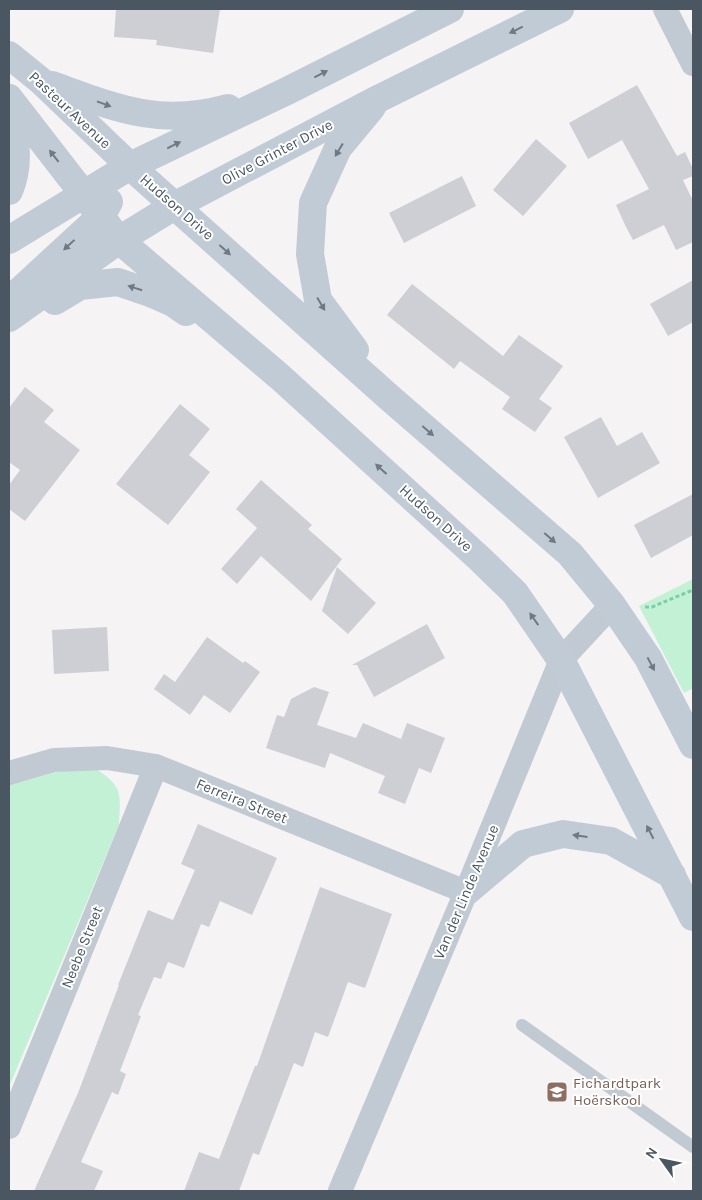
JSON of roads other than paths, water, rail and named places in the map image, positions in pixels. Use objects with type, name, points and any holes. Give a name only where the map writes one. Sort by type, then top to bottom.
[{"type":"street","points":[[9,240],[130,166],[287,91],[450,9]]},
{"type":"street","name":"Olive Grinter Drive","points":[[9,318],[118,240],[176,205],[380,98],[560,9]]},
{"type":"street","points":[[665,9],[693,64]]},
{"type":"street","name":"Pasteur Avenue","points":[[9,55],[41,81],[130,166]]},
{"type":"street","points":[[41,81],[116,108],[142,114],[174,116],[204,114],[287,91]]},
{"type":"street","points":[[9,98],[84,194]]},
{"type":"street","points":[[380,98],[338,148],[313,203],[310,254],[318,300],[391,399]]},
{"type":"street","points":[[9,108],[17,142],[15,179],[9,191]]},
{"type":"street","points":[[9,301],[100,216],[130,166]]},
{"type":"street","name":"Hudson Drive","points":[[130,166],[176,205],[391,399],[570,554],[612,605],[648,658],[693,745]]},
{"type":"street","name":"Hudson Drive","points":[[84,194],[118,240],[280,377],[480,558],[515,593],[561,660],[693,917]]},
{"type":"street","points":[[9,328],[80,286],[118,282],[173,303],[280,377]]},
{"type":"street","name":"Van der Linde Avenue","points":[[340,1191],[561,660],[612,605]]},
{"type":"street","name":"Ferreira Street","points":[[9,773],[54,760],[107,758],[156,766],[466,892]]},
{"type":"street","name":"Neebe Street","points":[[9,1127],[156,766]]},
{"type":"street","points":[[466,892],[523,844],[563,834],[610,841],[672,875]]},
{"type":"lane","points":[[522,1025],[693,1148]]},
{"type":"place","name":"Fichardtpark Hoërskool","points":[[557,1092]]}]
